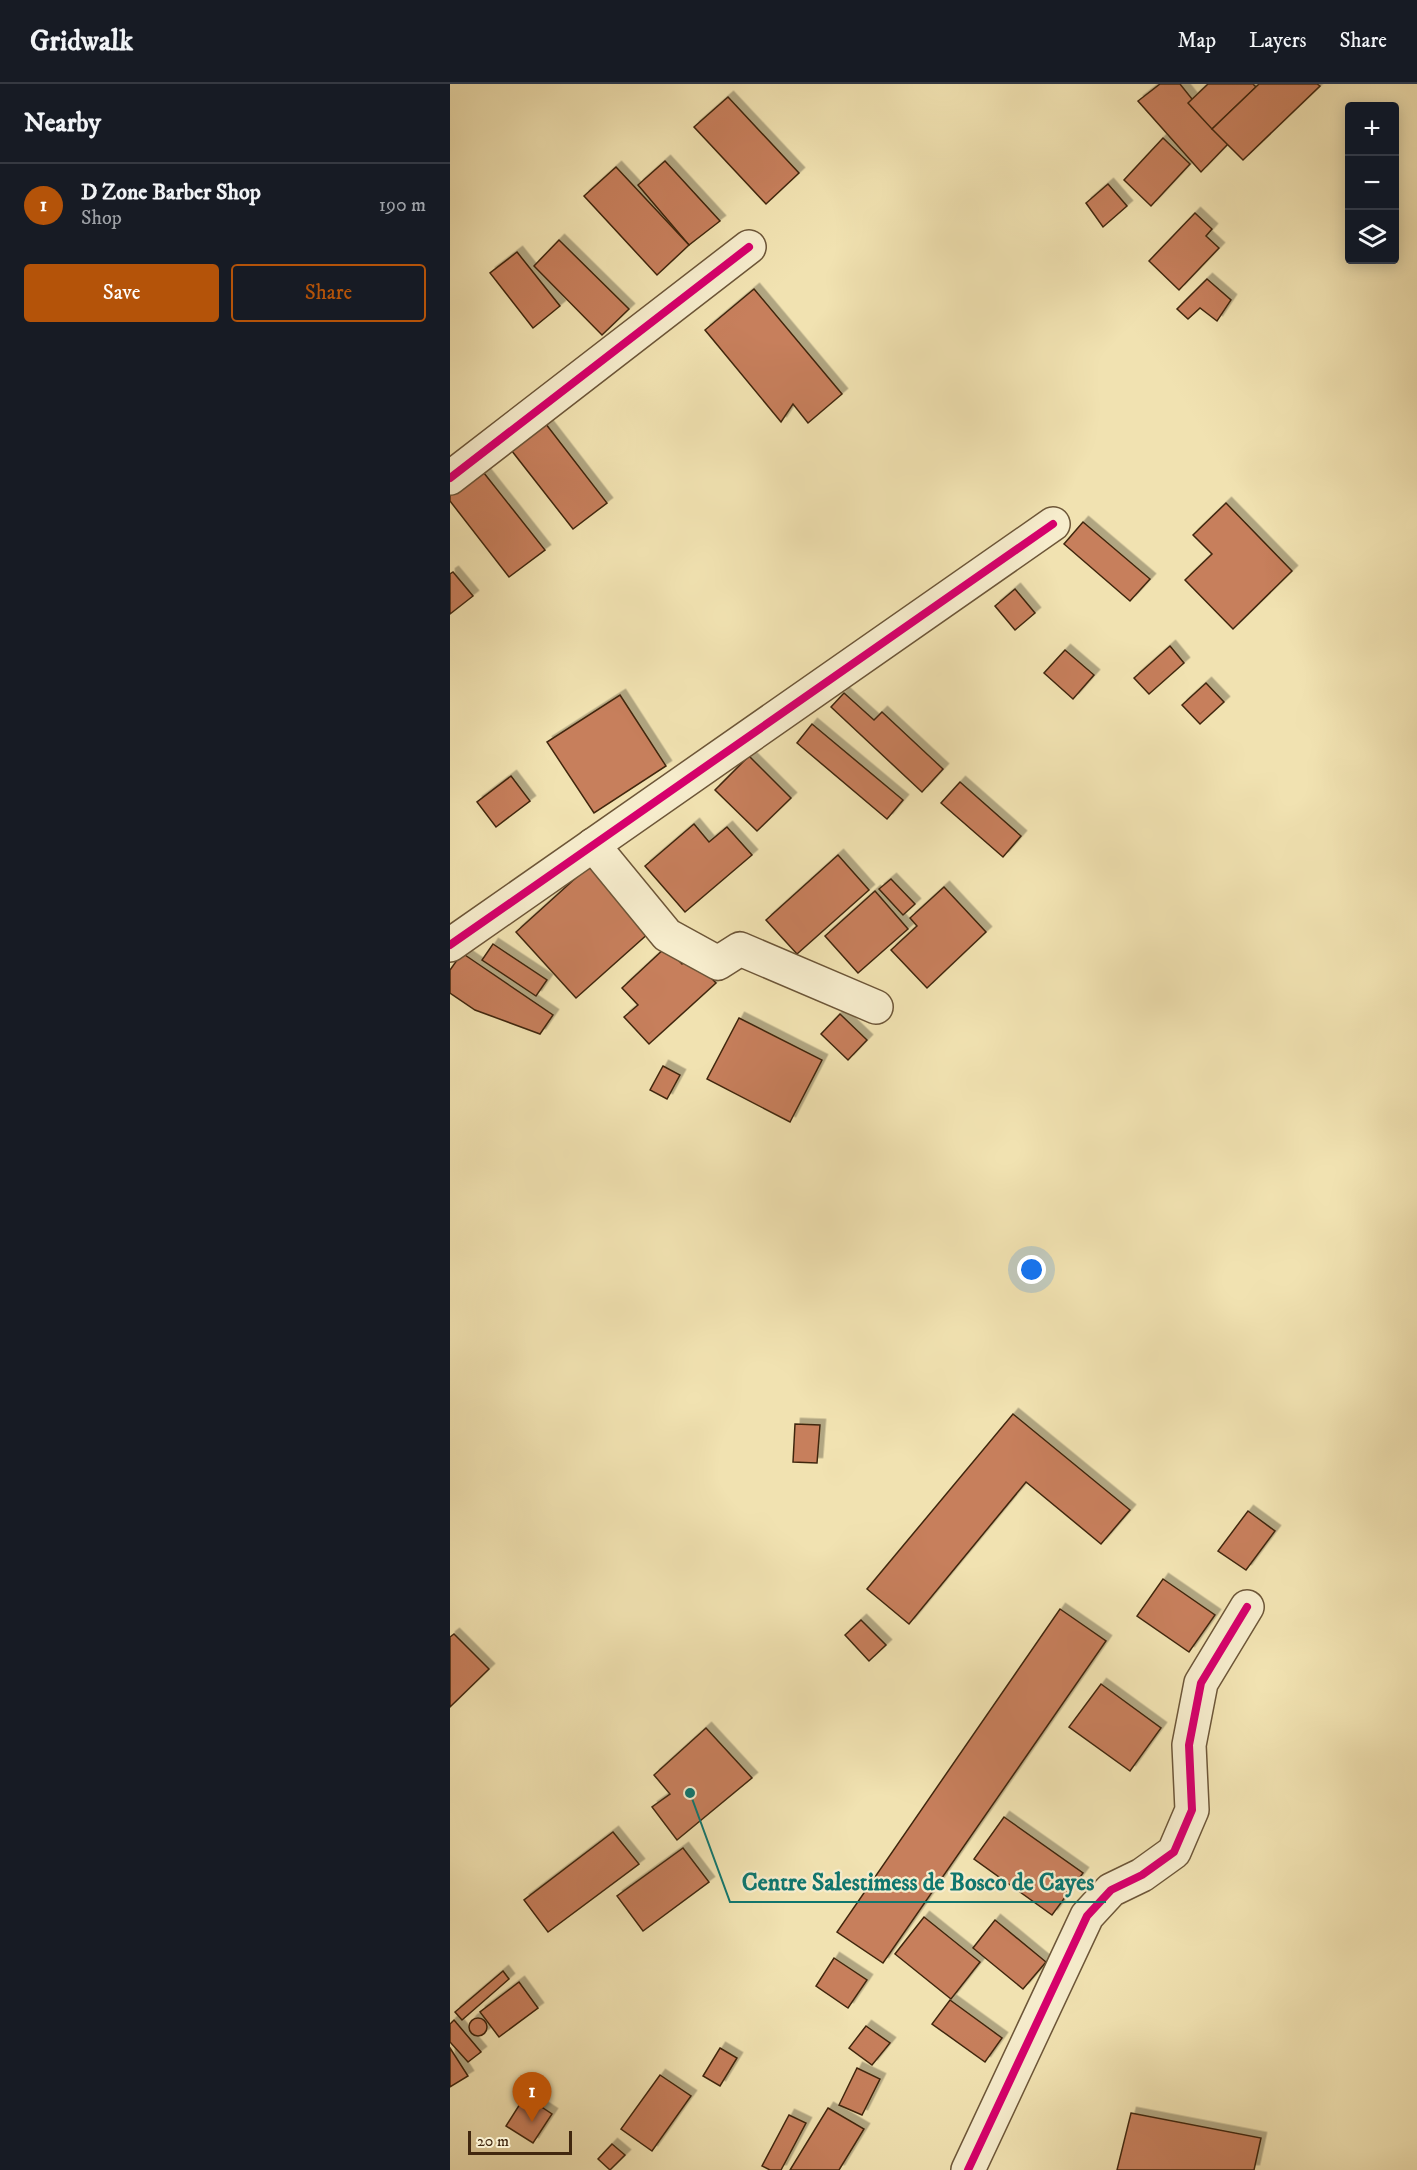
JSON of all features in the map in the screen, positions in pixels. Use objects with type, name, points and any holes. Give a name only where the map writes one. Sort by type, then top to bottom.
[{"type":"street","points":[[450,477],[749,246]]},
{"type":"street","points":[[450,945],[1053,524]]},
{"type":"street","points":[[593,844],[667,936],[718,963],[740,949],[876,1007]]},
{"type":"street","points":[[968,2170],[1087,1916],[1111,1890],[1142,1875],[1174,1852],[1191,1810],[1189,1745],[1201,1683],[1247,1607]]},
{"type":"building","points":[[1160,84],[1180,84],[1228,144],[1201,172],[1138,101]]},
{"type":"building","points":[[1208,84],[1253,84],[1256,87],[1212,129],[1188,103]]},
{"type":"building","points":[[1259,84],[1317,84],[1320,86],[1243,160],[1212,129]]},
{"type":"building","points":[[728,97],[799,173],[766,204],[694,127]]},
{"type":"building","points":[[1163,138],[1190,164],[1151,206],[1124,180]]},
{"type":"building","points":[[665,161],[720,221],[689,245],[638,185]]},
{"type":"building","points":[[616,167],[689,245],[657,275],[584,196]]},
{"type":"building","points":[[1108,184],[1127,206],[1103,227],[1086,203]]},
{"type":"building","points":[[1195,213],[1212,229],[1206,236],[1219,248],[1179,290],[1149,261]]},
{"type":"building","points":[[559,240],[629,309],[602,335],[534,266]]},
{"type":"building","points":[[517,252],[560,306],[533,328],[490,273]]},
{"type":"building","points":[[1207,279],[1231,300],[1217,321],[1200,308],[1188,319],[1177,309]]},
{"type":"building","points":[[754,289],[842,394],[808,423],[793,404],[781,422],[705,330]]},
{"type":"building","points":[[542,419],[607,503],[573,529],[508,446]]},
{"type":"building","points":[[480,468],[545,550],[509,577],[450,501],[450,491]]},
{"type":"building","points":[[1226,503],[1292,571],[1233,629],[1185,580],[1212,554],[1193,535]]},
{"type":"building","points":[[1083,522],[1150,579],[1130,601],[1064,544]]},
{"type":"building","points":[[453,572],[473,596],[450,614],[450,574]]},
{"type":"building","points":[[1015,589],[1035,613],[1015,630],[995,606]]},
{"type":"building","points":[[1170,646],[1184,663],[1149,694],[1134,678]]},
{"type":"building","points":[[1065,650],[1094,675],[1073,699],[1044,673]]},
{"type":"building","points":[[1206,683],[1224,702],[1200,724],[1182,705]]},
{"type":"building","points":[[844,693],[874,720],[882,712],[943,769],[922,792],[831,707]]},
{"type":"building","points":[[620,695],[666,766],[594,813],[547,742]]},
{"type":"building","points":[[812,724],[903,800],[887,819],[797,743]]},
{"type":"building","points":[[749,756],[791,798],[757,831],[715,790]]},
{"type":"building","points":[[511,776],[530,801],[496,827],[477,802]]},
{"type":"building","points":[[960,782],[1021,836],[1003,857],[941,803]]},
{"type":"building","points":[[694,824],[709,842],[727,827],[752,855],[685,912],[645,866]]},
{"type":"building","points":[[838,855],[869,890],[797,954],[766,920]]},
{"type":"building","points":[[589,866],[650,932],[576,998],[516,932]]},
{"type":"building","points":[[891,879],[915,904],[903,915],[879,889]]},
{"type":"building","points":[[944,887],[986,932],[927,988],[891,950],[917,926],[910,918]]},
{"type":"building","points":[[875,891],[908,929],[858,973],[825,936]]},
{"type":"building","points":[[493,944],[547,980],[536,996],[482,960]]},
{"type":"building","points":[[666,947],[682,964],[690,956],[716,983],[649,1044],[624,1017],[638,1005],[622,988]]},
{"type":"building","points":[[462,953],[553,1015],[540,1034],[475,1010],[450,993],[450,970]]},
{"type":"building","points":[[840,1014],[867,1040],[848,1060],[821,1034]]},
{"type":"building","points":[[739,1018],[822,1060],[790,1122],[707,1079]]},
{"type":"building","points":[[663,1066],[680,1075],[667,1099],[650,1090]]},
{"type":"building","points":[[1013,1414],[1130,1510],[1101,1544],[1026,1482],[909,1624],[867,1589]]},
{"type":"building","points":[[795,1424],[820,1425],[817,1463],[793,1462]]},
{"type":"building","points":[[1248,1511],[1275,1531],[1246,1570],[1218,1551]]},
{"type":"building","points":[[1163,1579],[1215,1615],[1189,1652],[1137,1616]]},
{"type":"building","points":[[1060,1609],[1106,1641],[883,1963],[837,1932]]},
{"type":"building","points":[[861,1620],[886,1645],[869,1661],[845,1635]]},
{"type":"building","points":[[454,1634],[489,1669],[450,1707],[450,1637]]},
{"type":"building","points":[[1101,1684],[1161,1728],[1130,1771],[1069,1727]]},
{"type":"building","points":[[706,1728],[752,1778],[677,1840],[652,1807],[670,1794],[654,1775]]},
{"type":"building","points":[[1004,1817],[1083,1873],[1052,1915],[974,1859]]},
{"type":"building","points":[[613,1832],[639,1864],[548,1932],[524,1900]]},
{"type":"building","points":[[683,1848],[709,1882],[643,1931],[617,1896]]},
{"type":"building","points":[[924,1917],[980,1962],[951,1999],[895,1954]]},
{"type":"building","points":[[995,1920],[1046,1962],[1023,1989],[973,1948]]},
{"type":"building","points":[[834,1958],[867,1980],[848,2008],[816,1986]]},
{"type":"building","points":[[503,1971],[509,1979],[462,2020],[455,2012]]},
{"type":"building","points":[[519,1982],[538,2008],[499,2037],[480,2012]]},
{"type":"building","points":[[950,2000],[1002,2038],[985,2062],[932,2024]]},
{"type":"building","points":[[474,2018],[482,2018],[487,2023],[485,2034],[474,2036],[469,2031],[469,2023]]},
{"type":"building","points":[[454,2020],[481,2052],[468,2062],[450,2042],[450,2024]]},
{"type":"building","points":[[866,2026],[890,2043],[872,2065],[849,2048]]},
{"type":"building","points":[[450,2048],[468,2076],[450,2087]]},
{"type":"building","points":[[720,2048],[737,2058],[720,2086],[703,2076]]},
{"type":"building","points":[[857,2068],[880,2079],[862,2115],[839,2105]]},
{"type":"building","points":[[660,2075],[691,2096],[652,2151],[621,2129]]},
{"type":"building","points":[[525,2096],[552,2114],[533,2143],[506,2126]]},
{"type":"building","points":[[828,2108],[864,2129],[839,2170],[790,2170]]},
{"type":"building","points":[[1131,2113],[1261,2138],[1254,2170],[1117,2170]]},
{"type":"building","points":[[789,2115],[806,2123],[781,2170],[770,2170],[762,2166]]},
{"type":"building","points":[[612,2144],[625,2155],[610,2170],[598,2159]]},
{"type":"cycle path","points":[[450,478],[749,247]]},
{"type":"cycle path","points":[[450,945],[1053,524]]},
{"type":"cycle path","points":[[968,2170],[1087,1916],[1111,1890],[1142,1875],[1174,1852],[1192,1810],[1189,1745],[1201,1683],[1247,1607]]},
{"type":"place","name":"Centre Salestimess de Bosco de Cayes","points":[[690,1793]]},
{"type":"place","name":"D Zone Barber Shop","points":[[532,2122]]}]
